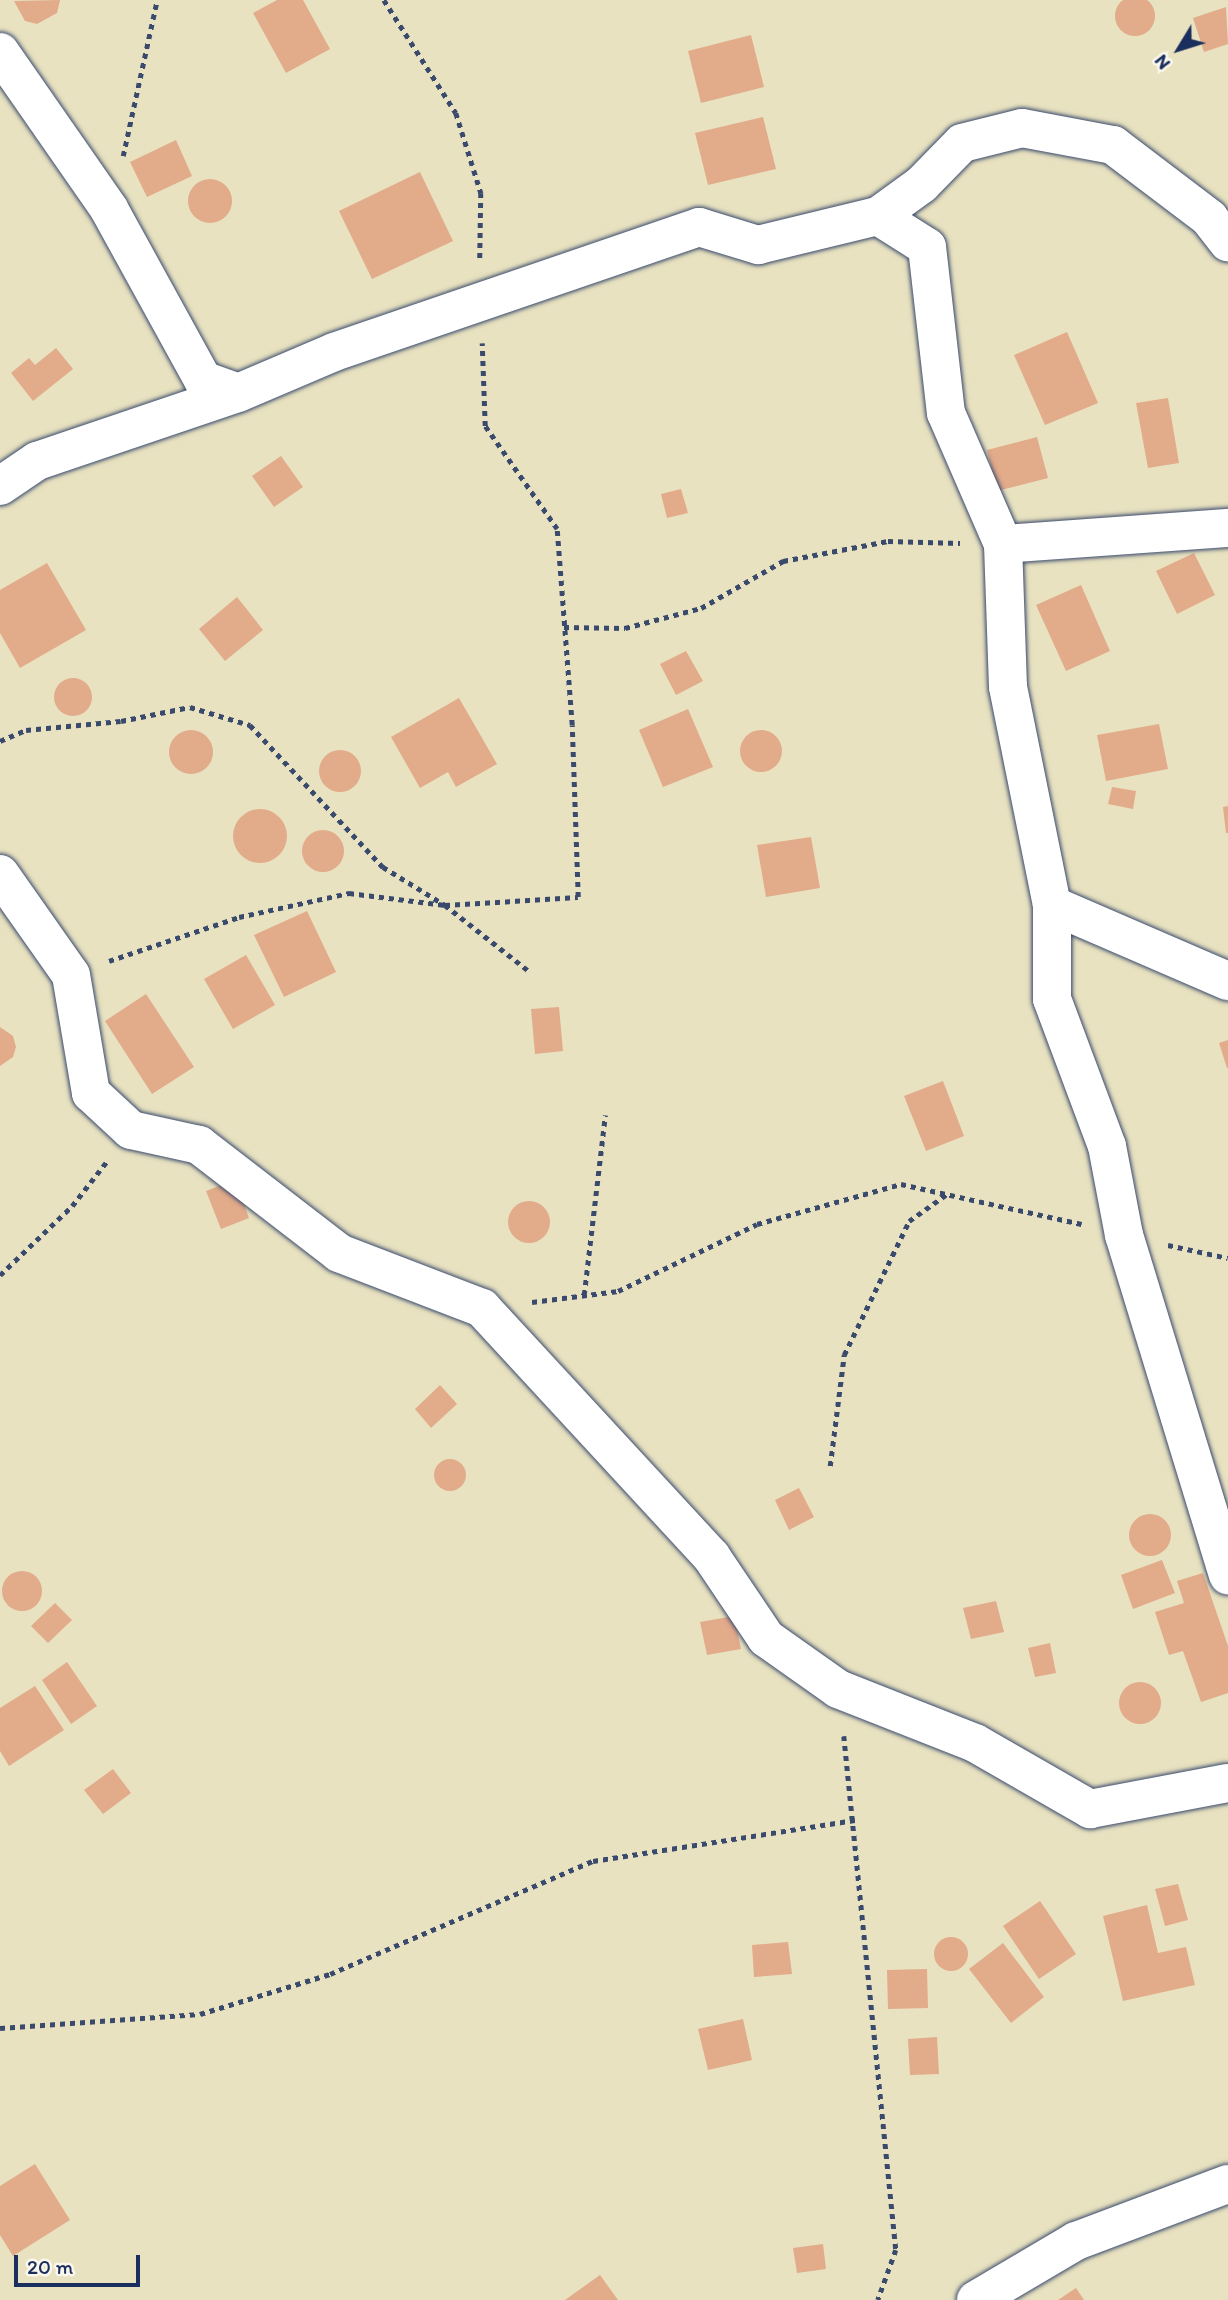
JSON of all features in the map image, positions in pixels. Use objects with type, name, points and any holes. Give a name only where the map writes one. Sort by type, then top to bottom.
[{"type":"street","points":[[0,52],[109,209],[203,380],[238,393]]},
{"type":"street","points":[[0,486],[37,461],[238,393],[334,352],[480,305],[699,227],[758,245],[878,216],[922,184],[962,143],[1022,128],[1113,145],[1209,218],[1228,242]]},
{"type":"street","points":[[878,216],[927,247],[946,412],[1003,544],[1008,687],[1052,905],[1052,999],[1107,1146],[1124,1234],[1228,1575]]},
{"type":"street","points":[[1003,544],[1228,528]]},
{"type":"street","points":[[0,874],[71,975],[91,1093],[131,1130],[199,1145],[339,1253],[482,1308],[711,1556],[766,1638],[838,1689],[975,1743],[1090,1810],[1228,1783]]},
{"type":"street","points":[[1052,905],[1228,981]]},
{"type":"street","points":[[976,2300],[1076,2241],[1228,2184]]},
{"type":"path","points":[[109,209],[143,78],[157,0]]},
{"type":"path","points":[[71,975],[239,917],[349,892],[445,905],[578,897],[557,529],[485,426],[480,305],[481,193],[456,113],[384,0]]},
{"type":"path","points":[[564,626],[625,628],[701,608],[783,561],[888,541],[1003,544]]},
{"type":"path","points":[[0,741],[26,730],[121,721],[190,707],[250,725],[383,867],[445,905],[529,971]]},
{"type":"path","points":[[584,1296],[606,1115]]},
{"type":"path","points":[[0,1275],[72,1206],[131,1130]]},
{"type":"path","points":[[482,1308],[618,1291],[757,1224],[901,1184],[1228,1258]]},
{"type":"path","points":[[830,1466],[844,1355],[909,1221],[947,1193]]},
{"type":"path","points":[[838,1689],[855,1820],[896,2250],[878,2300]]},
{"type":"path","points":[[0,2028],[200,2014],[330,1974],[593,1861],[855,1820]]},
{"type":"building","points":[[1135,-4],[1149,2],[1155,16],[1149,30],[1135,36],[1121,30],[1115,16],[1121,2]]},
{"type":"building","points":[[60,0],[57,13],[37,24],[25,21],[14,1]]},
{"type":"building","points":[[277,0],[303,0],[330,49],[286,73],[253,13]]},
{"type":"building","points":[[1226,7],[1228,44],[1204,52],[1193,18]]},
{"type":"building","points":[[751,35],[764,87],[701,103],[688,51]]},
{"type":"building","points":[[763,117],[776,169],[708,185],[695,133]]},
{"type":"building","points":[[176,140],[192,176],[147,197],[130,162]]},
{"type":"building","points":[[420,172],[453,241],[372,279],[339,211]]},
{"type":"building","points":[[210,179],[219,180],[226,185],[231,192],[231,210],[226,217],[219,222],[210,223],[201,222],[194,217],[189,210],[188,201],[189,192],[194,185],[201,180]]},
{"type":"building","points":[[1067,332],[1098,403],[1045,425],[1014,355]]},
{"type":"building","points":[[56,348],[73,369],[33,401],[11,373],[29,358],[35,365]]},
{"type":"building","points":[[1168,398],[1179,463],[1148,468],[1136,403]]},
{"type":"building","points":[[1037,437],[1048,478],[997,491],[987,450]]},
{"type":"building","points":[[281,456],[303,487],[274,507],[252,476]]},
{"type":"building","points":[[681,489],[688,513],[667,518],[661,494]]},
{"type":"building","points":[[1194,553],[1215,595],[1177,614],[1156,571]]},
{"type":"building","points":[[47,563],[86,630],[20,668],[0,633],[0,590]]},
{"type":"building","points":[[1081,585],[1110,651],[1066,671],[1036,605]]},
{"type":"building","points":[[237,597],[263,630],[225,661],[199,629]]},
{"type":"building","points":[[686,651],[703,681],[676,695],[660,664]]},
{"type":"building","points":[[73,678],[86,684],[92,697],[86,710],[73,716],[60,710],[54,697],[60,684]]},
{"type":"building","points":[[459,698],[497,764],[456,787],[448,772],[420,788],[391,737]]},
{"type":"building","points":[[688,709],[713,767],[663,787],[639,730]]},
{"type":"building","points":[[1159,724],[1168,769],[1106,781],[1097,735]]},
{"type":"building","points":[[191,730],[207,736],[213,752],[207,768],[191,774],[175,768],[169,752],[175,736]]},
{"type":"building","points":[[761,730],[776,736],[782,751],[776,766],[761,772],[746,766],[740,751],[746,736]]},
{"type":"building","points":[[340,750],[355,756],[361,771],[355,786],[340,792],[325,786],[319,771],[325,756]]},
{"type":"building","points":[[1112,787],[1136,791],[1133,809],[1108,804]]},
{"type":"building","points":[[1228,806],[1228,833],[1226,833],[1223,807]]},
{"type":"building","points":[[260,809],[279,817],[287,836],[279,855],[260,863],[241,855],[233,836],[241,817]]},
{"type":"building","points":[[323,830],[338,836],[344,851],[338,866],[323,872],[308,866],[302,851],[308,836]]},
{"type":"building","points":[[811,837],[820,888],[766,897],[757,845]]},
{"type":"building","points":[[307,911],[336,972],[284,997],[254,935]]},
{"type":"building","points":[[246,955],[275,1005],[233,1029],[204,979]]},
{"type":"building","points":[[146,994],[194,1067],[152,1094],[105,1021]]},
{"type":"building","points":[[559,1007],[563,1051],[535,1054],[531,1009]]},
{"type":"building","points":[[0,1027],[13,1036],[16,1047],[13,1057],[0,1066]]},
{"type":"building","points":[[1228,1040],[1228,1068],[1227,1068],[1219,1043]]},
{"type":"building","points":[[943,1081],[964,1136],[926,1151],[904,1096]]},
{"type":"building","points":[[235,1180],[249,1218],[221,1229],[206,1191]]},
{"type":"building","points":[[529,1201],[544,1207],[550,1222],[544,1237],[529,1243],[514,1237],[508,1222],[514,1207]]},
{"type":"building","points":[[440,1385],[457,1404],[431,1428],[415,1409]]},
{"type":"building","points":[[450,1459],[461,1464],[466,1475],[461,1486],[450,1491],[439,1486],[434,1475],[439,1464]]},
{"type":"building","points":[[799,1488],[814,1517],[789,1530],[775,1500]]},
{"type":"building","points":[[1150,1514],[1165,1520],[1171,1535],[1165,1550],[1150,1556],[1135,1550],[1129,1535],[1135,1520]]},
{"type":"building","points":[[1162,1560],[1175,1593],[1133,1609],[1121,1575]]},
{"type":"building","points":[[22,1571],[36,1577],[42,1591],[36,1605],[22,1611],[8,1605],[2,1591],[8,1577]]},
{"type":"building","points":[[1203,1573],[1228,1646],[1228,1693],[1201,1702],[1183,1651],[1169,1655],[1155,1612],[1184,1603],[1177,1581]]},
{"type":"building","points":[[996,1601],[1004,1632],[971,1639],[963,1608]]},
{"type":"building","points":[[55,1603],[72,1620],[48,1643],[31,1626]]},
{"type":"building","points":[[734,1616],[741,1649],[707,1655],[700,1622]]},
{"type":"building","points":[[1050,1643],[1056,1673],[1035,1677],[1028,1648]]},
{"type":"building","points":[[67,1662],[97,1706],[71,1724],[42,1680]]},
{"type":"building","points":[[1140,1682],[1155,1688],[1161,1703],[1155,1718],[1140,1724],[1125,1718],[1119,1703],[1125,1688]]},
{"type":"building","points":[[35,1686],[64,1730],[9,1766],[0,1751],[0,1708]]},
{"type":"building","points":[[113,1769],[131,1793],[103,1814],[84,1790]]},
{"type":"building","points":[[1178,1884],[1188,1920],[1165,1926],[1155,1889]]},
{"type":"building","points":[[1040,1901],[1076,1954],[1039,1979],[1003,1926]]},
{"type":"building","points":[[1147,1905],[1158,1953],[1186,1947],[1195,1985],[1123,2001],[1103,1916]]},
{"type":"building","points":[[951,1937],[963,1942],[968,1954],[963,1966],[951,1971],[939,1966],[934,1954],[939,1942]]},
{"type":"building","points":[[788,1942],[792,1974],[754,1977],[752,1945]]},
{"type":"building","points":[[1003,1943],[1044,1997],[1011,2023],[969,1969]]},
{"type":"building","points":[[927,1969],[928,2008],[888,2009],[887,1970]]},
{"type":"building","points":[[743,2019],[752,2060],[708,2070],[698,2029]]},
{"type":"building","points":[[937,2037],[939,2074],[910,2075],[908,2039]]},
{"type":"building","points":[[35,2164],[70,2220],[13,2256],[0,2235],[0,2186]]},
{"type":"building","points":[[823,2244],[826,2269],[797,2273],[793,2248]]},
{"type":"building","points":[[600,2275],[618,2300],[565,2300]]},
{"type":"building","points":[[1076,2288],[1084,2300],[1058,2300]]}]
